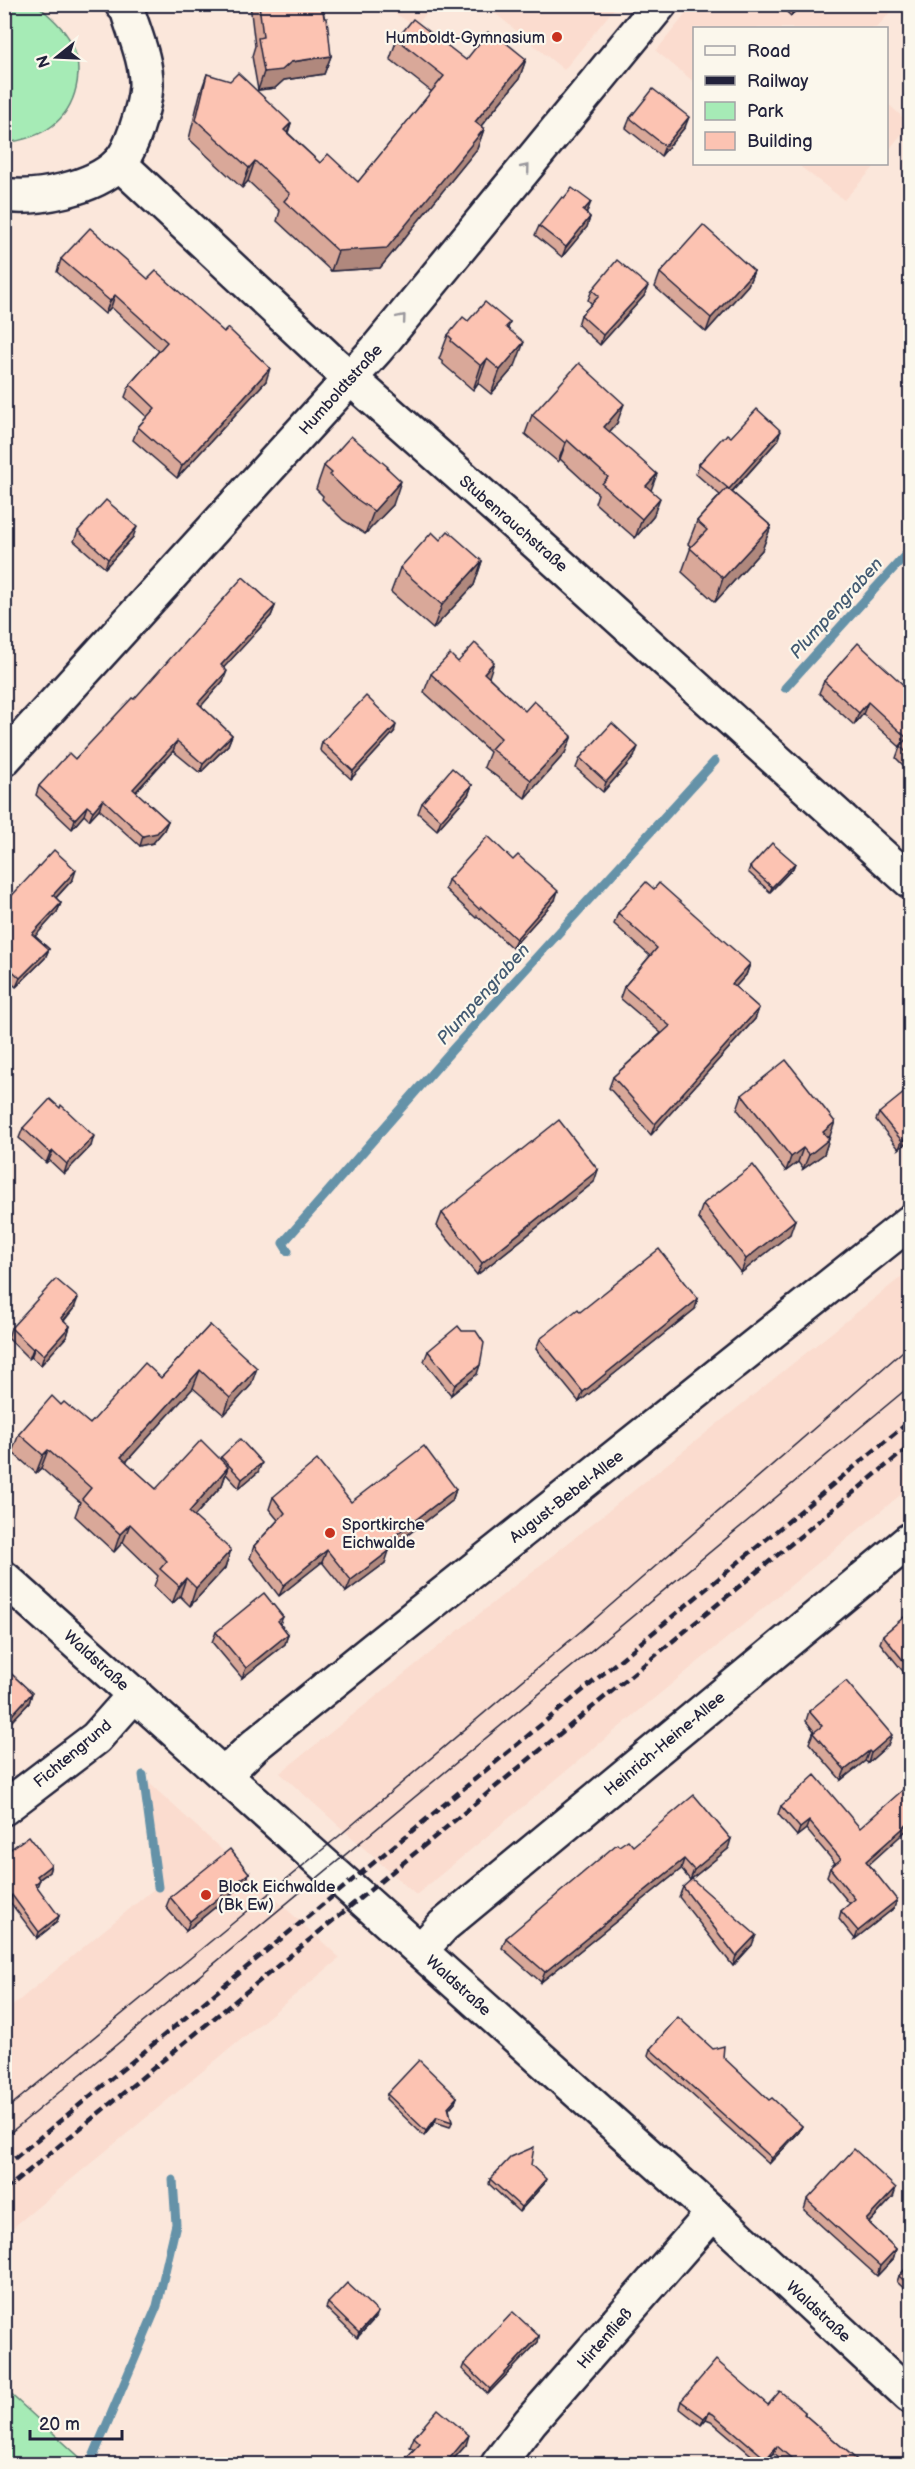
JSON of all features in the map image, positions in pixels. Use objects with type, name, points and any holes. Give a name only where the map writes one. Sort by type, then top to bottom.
[{"type":"street","points":[[4,195],[19,197],[54,192],[90,182],[119,163],[137,129],[146,85],[141,56],[127,9],[122,4]]},
{"type":"street","name":"Humboldtstraße","points":[[4,759],[350,378],[458,252],[660,4]]},
{"type":"street","name":"Stubenrauchstraße","points":[[119,163],[350,378],[583,584],[910,881]]},
{"type":"street","name":"August-Bebel-Allee","points":[[225,1774],[254,1746],[374,1649],[910,1222]]},
{"type":"street","name":"Heinrich-Heine-Allee","points":[[421,1950],[443,1926],[910,1540]]},
{"type":"street","name":"Waldstraße","points":[[4,1578],[713,2213],[910,2396]]},
{"type":"street","name":"Fichtengrund","points":[[4,1808],[96,1738],[135,1695]]},
{"type":"street","name":"Hirtenfließ","points":[[498,2464],[530,2422],[713,2213]]},
{"type":"shaded area","name":"Humboldt-Gymnasium","points":[[380,5],[433,5],[416,26]]},
{"type":"shaded area","name":"Humboldt-Gymnasium","points":[[485,5],[617,5],[564,70]]},
{"type":"shaded area","points":[[693,5],[897,5],[877,27],[693,27],[693,81],[656,51]]},
{"type":"shaded area","points":[[888,104],[910,124],[888,151]]},
{"type":"shaded area","points":[[798,165],[876,165],[844,200]]},
{"type":"shaded area","points":[[910,1270],[910,1487],[416,1895],[280,1773]]},
{"type":"shaded area","points":[[148,1782],[340,1958],[5,2234],[5,2012],[161,1883]]},
{"type":"green space","points":[[4,5],[37,5],[51,18],[71,42],[78,76],[73,98],[61,118],[41,133],[5,143]]},
{"type":"green space","points":[[5,2389],[87,2464],[5,2464]]},
{"type":"building","points":[[259,4],[322,4],[324,18],[327,18],[331,56],[291,62],[282,70],[264,72],[258,38],[263,37]]},
{"type":"building","points":[[413,19],[466,60],[488,32],[498,41],[500,38],[526,59],[475,122],[484,129],[387,248],[338,251],[284,201],[290,194],[255,161],[249,168],[196,120],[207,74],[230,81],[238,73],[291,123],[284,130],[320,163],[328,154],[358,182],[444,76],[397,39]]},
{"type":"building","points":[[653,89],[689,117],[665,146],[630,118]]},
{"type":"building","points":[[572,188],[591,202],[583,211],[590,217],[566,247],[539,226]]},
{"type":"building","points":[[703,225],[754,271],[711,318],[660,273]]},
{"type":"building","points":[[90,228],[148,279],[156,271],[224,332],[228,328],[270,368],[182,466],[138,427],[155,408],[130,384],[167,342],[115,295],[110,301],[61,259]]},
{"type":"building","points":[[617,260],[648,286],[603,335],[581,315],[599,296],[592,290]]},
{"type":"building","points":[[485,302],[510,323],[506,327],[524,342],[500,370],[487,359],[481,366],[451,341],[448,335],[463,317],[468,321]]},
{"type":"building","points":[[579,363],[624,404],[604,427],[657,474],[646,486],[660,498],[642,519],[602,484],[608,477],[567,440],[565,443],[532,415]]},
{"type":"building","points":[[757,409],[781,431],[729,489],[699,464],[722,438],[727,434],[731,437]]},
{"type":"building","points":[[351,436],[401,481],[374,511],[352,496],[324,466]]},
{"type":"building","points":[[727,488],[771,526],[723,578],[690,548],[707,530],[697,521]]},
{"type":"building","points":[[106,500],[137,527],[108,559],[78,531]]},
{"type":"building","points":[[448,531],[482,561],[442,605],[400,568],[432,532],[440,540]]},
{"type":"building","points":[[243,577],[275,606],[221,665],[227,671],[198,703],[232,735],[203,764],[177,741],[133,789],[168,821],[157,833],[143,836],[103,799],[93,811],[87,806],[75,819],[39,786],[69,753],[75,759],[132,698],[134,699]]},
{"type":"building","points":[[475,643],[494,662],[484,673],[525,711],[534,701],[572,736],[531,780],[491,749],[501,738],[431,674],[450,654],[458,662]]},
{"type":"building","points":[[858,643],[910,691],[910,756],[900,746],[907,738],[868,702],[859,713],[824,681]]},
{"type":"building","points":[[366,696],[396,725],[353,771],[322,742]]},
{"type":"building","points":[[612,723],[638,747],[606,782],[580,758]]},
{"type":"building","points":[[452,768],[472,785],[441,820],[422,803]]},
{"type":"building","points":[[488,836],[513,860],[518,855],[558,891],[516,939],[448,880]]},
{"type":"building","points":[[772,843],[795,863],[772,887],[750,867]]},
{"type":"building","points":[[54,850],[76,870],[53,895],[61,903],[32,934],[49,949],[20,978],[4,963],[4,904]]},
{"type":"building","points":[[646,882],[654,889],[659,883],[750,964],[732,984],[759,1008],[655,1124],[613,1077],[670,1026],[624,987],[657,948],[618,913]]},
{"type":"building","points":[[786,1060],[835,1122],[823,1132],[829,1139],[809,1155],[803,1148],[791,1157],[742,1095]]},
{"type":"building","points":[[910,1088],[910,1134],[902,1141],[879,1113]]},
{"type":"building","points":[[50,1099],[60,1108],[61,1105],[94,1136],[67,1164],[53,1151],[50,1153],[23,1128]]},
{"type":"building","points":[[559,1120],[598,1170],[482,1263],[442,1213]]},
{"type":"building","points":[[753,1165],[795,1220],[746,1259],[703,1204]]},
{"type":"building","points":[[659,1249],[698,1299],[583,1392],[540,1339],[578,1309],[580,1312]]},
{"type":"building","points":[[56,1279],[78,1298],[61,1318],[70,1326],[44,1355],[35,1347],[33,1349],[11,1328]]},
{"type":"building","points":[[210,1325],[257,1368],[230,1398],[200,1370],[121,1457],[156,1489],[201,1440],[228,1467],[189,1512],[231,1550],[196,1588],[186,1578],[179,1586],[160,1569],[167,1561],[130,1524],[120,1534],[82,1499],[91,1488],[48,1450],[43,1455],[19,1434],[52,1396],[61,1405],[64,1402],[90,1424],[145,1363],[161,1378]]},
{"type":"building","points":[[458,1326],[462,1331],[476,1331],[484,1343],[480,1365],[455,1385],[428,1351]]},
{"type":"building","points":[[240,1439],[262,1463],[242,1479],[221,1457]]},
{"type":"building","points":[[424,1446],[456,1489],[384,1544],[389,1551],[351,1580],[327,1550],[284,1585],[254,1546],[285,1513],[273,1497],[317,1460],[351,1502]]},
{"type":"building","points":[[264,1593],[283,1617],[278,1621],[288,1634],[246,1668],[216,1632]]},
{"type":"building","points":[[910,1612],[910,1669],[883,1635]]},
{"type":"building","points":[[4,1667],[32,1693],[10,1717],[4,1711]]},
{"type":"building","points":[[846,1681],[892,1735],[871,1753],[869,1751],[845,1770],[813,1733],[822,1726],[809,1711]]},
{"type":"building","points":[[815,1775],[860,1828],[906,1787],[910,1792],[910,1822],[866,1861],[897,1900],[858,1931],[841,1911],[855,1899],[830,1868],[841,1859],[809,1821],[800,1828],[781,1806]]},
{"type":"building","points":[[694,1795],[731,1839],[694,1870],[684,1859],[545,1972],[506,1938],[617,1844],[619,1846],[628,1840],[633,1846]]},
{"type":"building","points":[[29,1836],[51,1865],[37,1876],[40,1880],[35,1884],[59,1916],[39,1932],[12,1895],[4,1901],[4,1854]]},
{"type":"building","name":"Block Eichwalde (Bk Ew)","points":[[230,1849],[249,1873],[190,1921],[170,1897]]},
{"type":"building","points":[[692,1879],[756,1935],[736,1956],[683,1887]]},
{"type":"building","points":[[678,2017],[713,2049],[724,2046],[723,2057],[769,2100],[772,2098],[802,2126],[772,2158],[650,2049]]},
{"type":"building","points":[[419,2060],[457,2097],[448,2107],[452,2122],[437,2117],[426,2131],[387,2094]]},
{"type":"building","points":[[534,2147],[531,2165],[546,2179],[521,2207],[490,2179],[511,2157]]},
{"type":"building","points":[[854,2149],[896,2188],[866,2220],[896,2249],[880,2266],[807,2200]]},
{"type":"building","points":[[910,2264],[910,2286],[899,2276]]},
{"type":"building","points":[[347,2283],[378,2312],[359,2333],[328,2303]]},
{"type":"building","points":[[513,2312],[539,2336],[490,2389],[464,2364]]},
{"type":"building","points":[[716,2360],[768,2405],[780,2391],[857,2460],[855,2462],[857,2464],[798,2464],[777,2446],[766,2459],[713,2414],[709,2412],[704,2418],[681,2401]]},
{"type":"building","points":[[438,2409],[469,2435],[445,2464],[442,2461],[439,2464],[414,2464],[406,2458],[420,2443],[414,2437]]},
{"type":"waterway","name":"Plumpengraben","points":[[785,688],[910,550]]},
{"type":"waterway","name":"Plumpengraben","points":[[288,1251],[283,1243],[453,1049],[715,761]]},
{"type":"waterway","name":"Plumpengraben","points":[[143,1775],[158,1887]]},
{"type":"waterway","name":"Plumpengraben","points":[[90,2464],[157,2306],[176,2224],[173,2180]]},
{"type":"tram line","points":[[4,2111],[339,1836],[581,1631],[910,1345]]},
{"type":"tram line","points":[[4,2138],[910,1386]]},
{"type":"railway","points":[[4,2167],[910,1421]]},
{"type":"railway","points":[[4,2191],[910,1446]]},
{"type":"place","name":"Humboldt-Gymnasium","points":[[557,37]]},
{"type":"place","name":"Sportkirche Eichwalde","points":[[330,1533]]},
{"type":"place","name":"Block Eichwalde (Bk Ew)","points":[[206,1895]]}]
